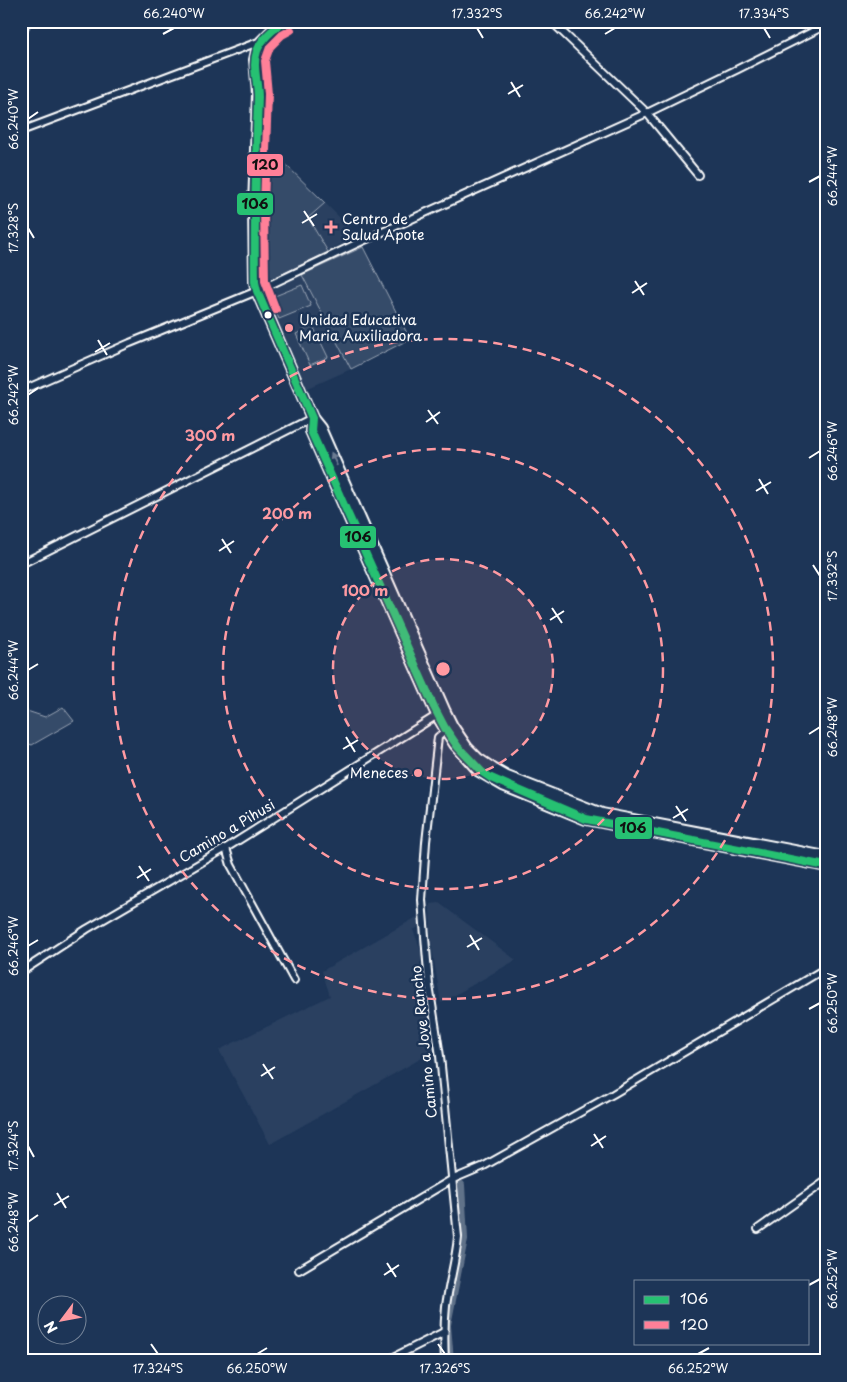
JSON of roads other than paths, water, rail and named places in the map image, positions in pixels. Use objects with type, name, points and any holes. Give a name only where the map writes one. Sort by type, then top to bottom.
[{"type":"main road","points":[[286,21],[276,27],[262,41],[256,51],[255,60],[258,94],[254,206],[255,282],[257,291],[312,418],[311,431],[343,492],[441,713],[469,761],[479,771],[491,778],[586,819],[826,866]]},
{"type":"main road","points":[[449,728],[478,759],[493,769],[507,777],[587,810],[826,857]]},
{"type":"street","points":[[551,21],[647,113],[698,175]]},
{"type":"street","points":[[21,391],[130,343],[257,291],[356,244],[647,113],[826,25]]},
{"type":"street","points":[[21,131],[262,41]]},
{"type":"street","points":[[21,564],[312,418]]},
{"type":"street","name":"Camino a Pihusi","points":[[21,972],[87,929],[226,848],[441,713]]},
{"type":"street","name":"Camino a Jove Rancho","points":[[445,1361],[444,1332],[446,1305],[458,1237],[440,1056],[429,985],[422,900],[426,842],[438,737],[449,728]]},
{"type":"street","points":[[226,848],[231,865],[294,980]]},
{"type":"street","points":[[299,1270],[451,1180],[484,1166],[605,1099],[826,968]]},
{"type":"street","points":[[758,1229],[826,1181]]},
{"type":"street","points":[[386,1361],[444,1332]]},
{"type":"waterway","points":[[450,1361],[447,1325],[464,1239],[461,1185]]},
{"type":"place","name":"Centro de Salud Apote","points":[[331,227]]},
{"type":"place","name":"Unidad Educativa Maria Auxiliadora","points":[[289,328]]},
{"type":"place","name":"Meneces","points":[[418,773]]}]
